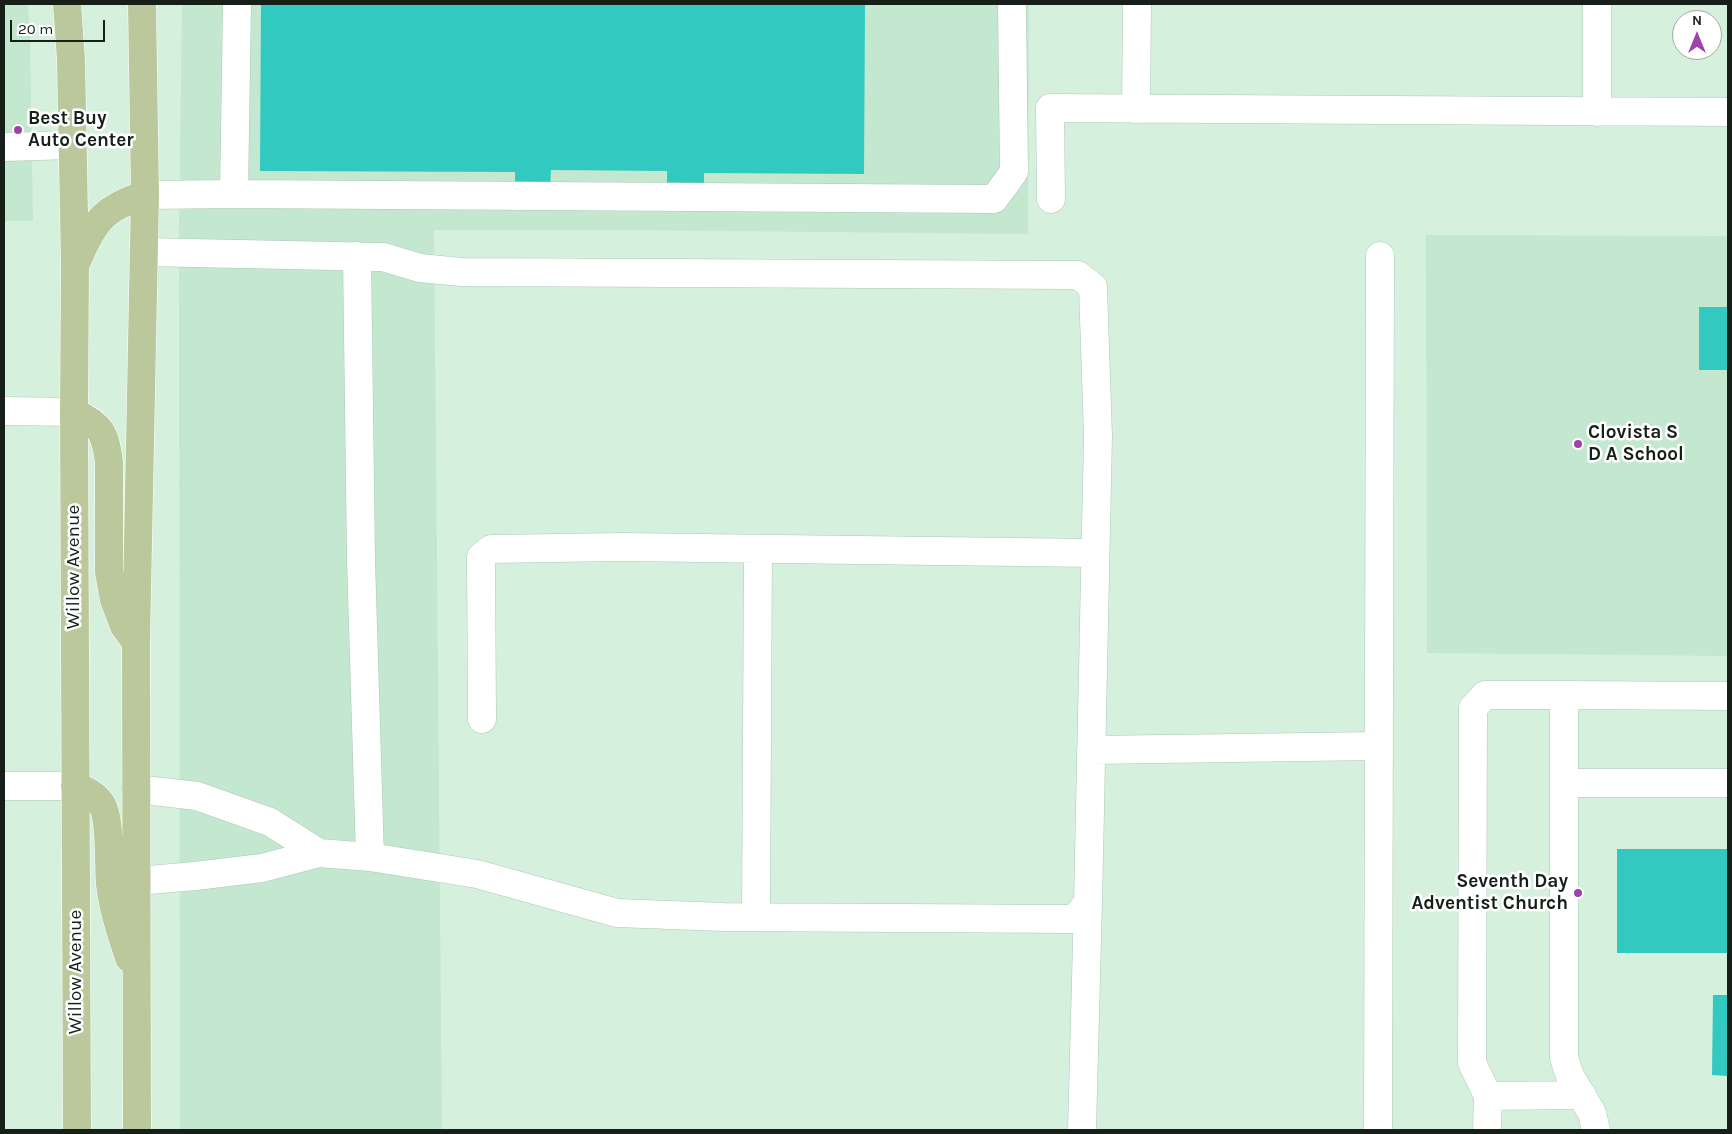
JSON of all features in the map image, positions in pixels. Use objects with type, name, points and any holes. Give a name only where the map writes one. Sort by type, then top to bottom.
[{"type":"main road","name":"Willow Avenue","points":[[67,4],[73,145],[75,266],[74,786],[77,1130]]},
{"type":"main road","points":[[137,1130],[136,642],[145,195],[142,4]]},
{"type":"main road","points":[[75,266],[94,226],[105,214],[129,199],[145,195]]},
{"type":"main road","points":[[74,412],[91,421],[101,431],[107,446],[110,462],[110,572],[114,600],[124,626],[136,642]]},
{"type":"main road","points":[[74,786],[92,793],[102,803],[107,816],[109,868],[115,914],[137,983]]},
{"type":"street","points":[[234,194],[237,4]]},
{"type":"street","points":[[145,195],[994,199],[1014,172],[1012,4]]},
{"type":"street","points":[[1136,109],[1137,4]]},
{"type":"street","points":[[1597,4],[1597,112]]},
{"type":"street","points":[[1051,199],[1050,108],[1728,112]]},
{"type":"street","points":[[4,147],[73,145]]},
{"type":"street","points":[[144,252],[383,257],[420,268],[461,272],[1078,275],[1093,287],[1098,436],[1082,1130]]},
{"type":"street","points":[[356,256],[361,560],[370,857]]},
{"type":"street","points":[[1378,1130],[1380,256]]},
{"type":"street","points":[[4,411],[74,412]]},
{"type":"street","points":[[482,719],[481,557],[491,548],[1095,553]]},
{"type":"street","points":[[756,917],[758,549]]},
{"type":"street","points":[[1487,1130],[1488,1096],[1472,1063],[1473,708],[1485,695],[1728,696]]},
{"type":"street","points":[[1564,695],[1564,1058],[1570,1076],[1592,1113],[1596,1130]]},
{"type":"street","points":[[1091,750],[1378,746]]},
{"type":"street","points":[[1564,783],[1728,783]]},
{"type":"street","points":[[4,786],[74,786]]},
{"type":"street","points":[[136,789],[197,796],[206,799],[270,822],[320,853]]},
{"type":"street","points":[[137,881],[262,868],[320,853],[370,857],[477,874],[618,913],[756,917],[1074,919],[1088,903]]},
{"type":"street","points":[[1488,1096],[1582,1095]]},
{"type":"shaded area","name":"Best Buy Auto Center","points":[[4,4],[28,4],[33,221],[4,221]]},
{"type":"shaded area","points":[[182,4],[1029,4],[1028,234],[434,230],[442,1130],[180,1130],[179,227]]},
{"type":"shaded area","name":"Clovista S D A School","points":[[1426,235],[1728,236],[1728,656],[1427,653]]},
{"type":"building","points":[[261,4],[865,4],[864,174],[704,173],[704,193],[667,193],[667,171],[551,170],[550,190],[515,190],[515,172],[260,171]]},
{"type":"building","points":[[1699,307],[1728,307],[1728,370],[1699,370]]},
{"type":"building","points":[[1617,849],[1728,849],[1728,953],[1617,953]]},
{"type":"building","points":[[1713,995],[1728,995],[1728,1076],[1712,1075]]},
{"type":"place","name":"Best Buy Auto Center","points":[[18,130]]},
{"type":"place","name":"Clovista S D A School","points":[[1578,444]]},
{"type":"place","name":"Seventh Day Adventist Church","points":[[1578,893]]}]
